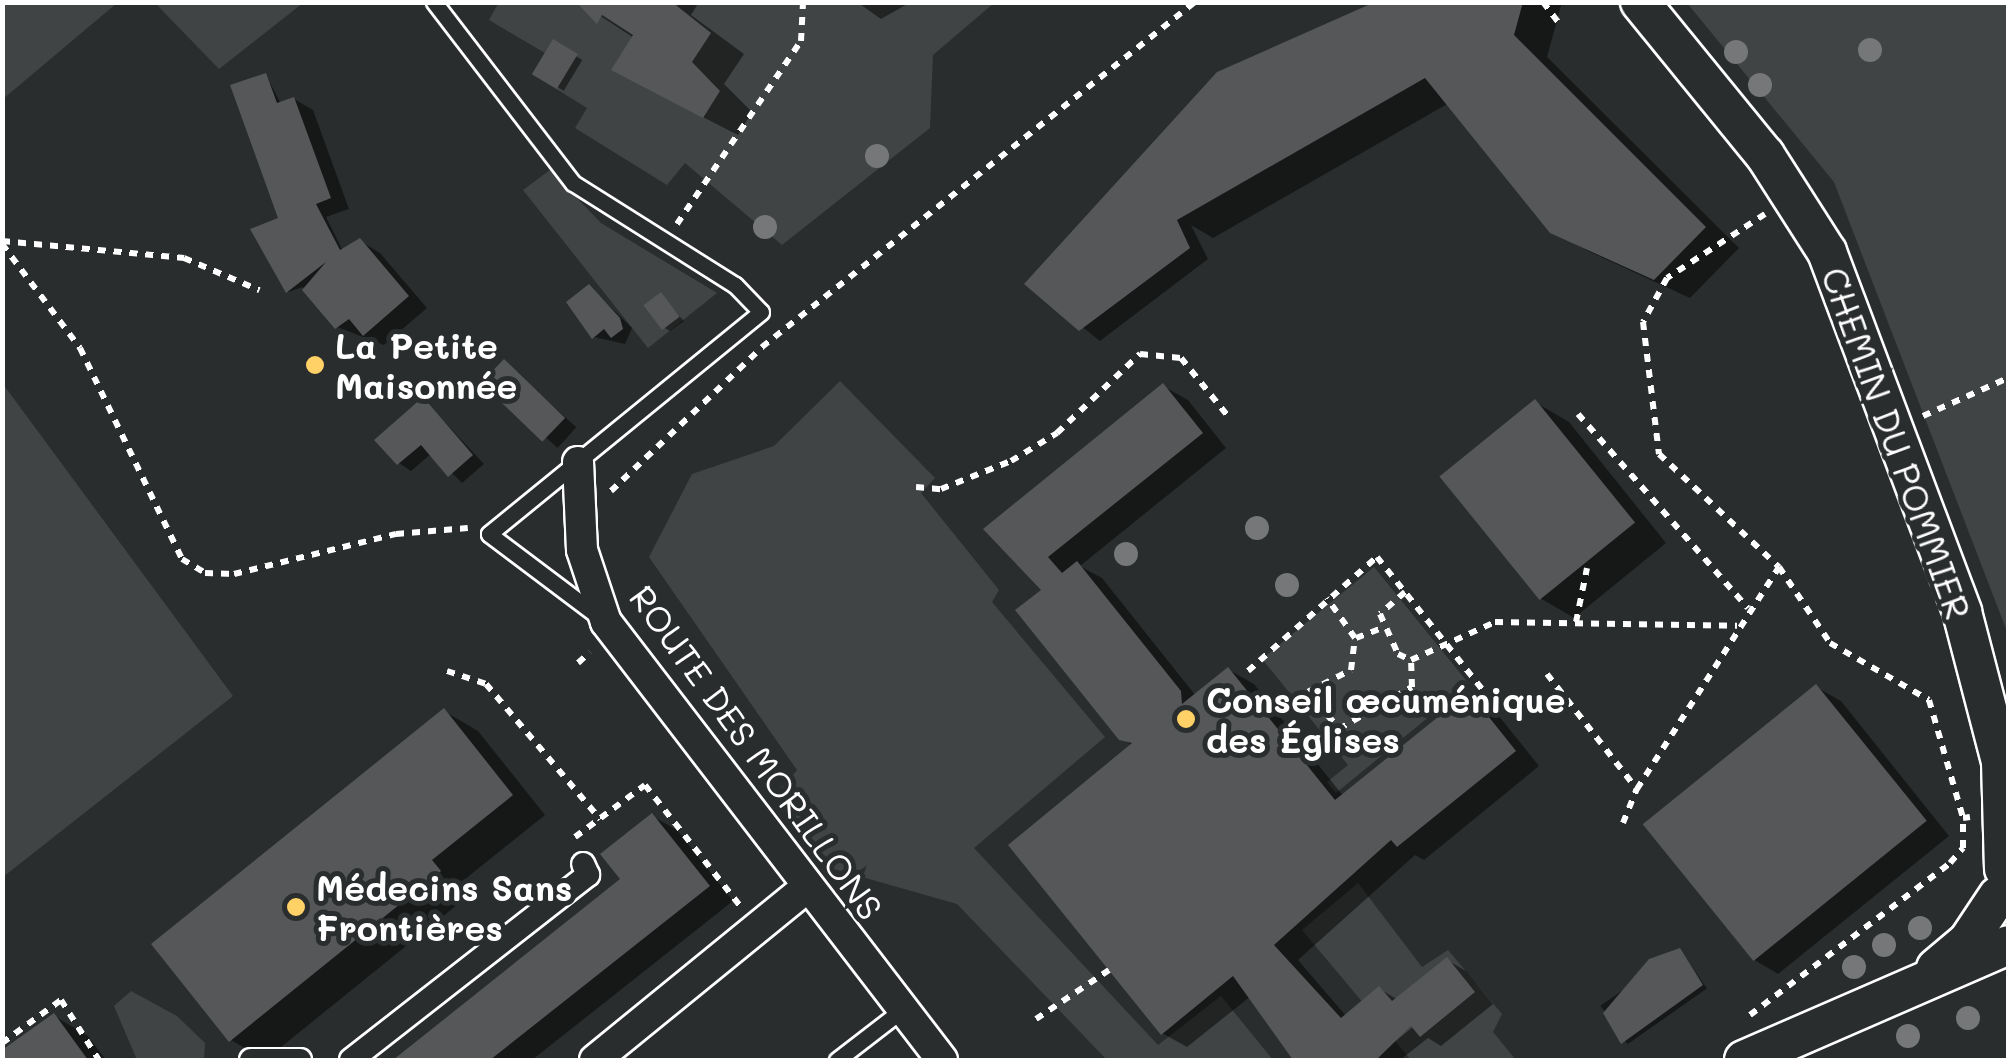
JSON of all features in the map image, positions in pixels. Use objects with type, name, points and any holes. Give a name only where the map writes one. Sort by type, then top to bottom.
[{"type":"street","name":"CHEMIN DU POMMIER","points":[[1640,2],[1765,155],[1827,252],[1937,533],[2005,768],[2005,886],[1968,942],[1926,975]]},
{"type":"street","name":"ROUTE DES MORILLONS","points":[[578,462],[582,550],[606,622],[942,1060]]},
{"type":"street","points":[[352,1060],[588,874],[583,864]]},
{"type":"street","points":[[595,1060],[806,887]]},
{"type":"street","name":"CHEMIN DU POMMIER","points":[[1744,1060],[1926,975],[2008,945]]},
{"type":"street","points":[[251,1060],[300,1060]]},
{"type":"lane","points":[[434,2],[573,183],[735,285],[761,312],[488,534],[606,622]]},
{"type":"lane","points":[[837,1060],[902,1010]]},
{"type":"path","points":[[676,226],[801,42],[802,2]]},
{"type":"path","points":[[606,501],[618,478],[728,389],[762,347],[1195,2]]},
{"type":"path","points":[[1543,2],[1558,22]]},
{"type":"path","points":[[1750,1015],[1950,864],[1962,848],[1963,818],[1929,700],[1830,643],[1779,567],[1659,454],[1644,322],[1667,278],[1764,213]]},
{"type":"path","points":[[2,243],[184,258],[259,290]]},
{"type":"path","points":[[2,243],[48,295],[150,506],[182,559],[205,573],[286,567],[444,525],[488,534]]},
{"type":"path","points":[[916,487],[942,490],[1011,461],[1057,433],[1140,354],[1181,358],[1228,416]]},
{"type":"path","points":[[1919,418],[2008,378]]},
{"type":"path","points":[[1578,414],[1748,608]]},
{"type":"path","points":[[1248,671],[1378,557],[1498,709]]},
{"type":"path","points":[[1623,823],[1638,789],[1736,626],[1779,567]]},
{"type":"path","points":[[1576,622],[1593,575],[1587,568]]},
{"type":"path","points":[[1325,737],[1335,724],[1412,687],[1412,660],[1382,628],[1380,614],[1404,592]]},
{"type":"path","points":[[1327,598],[1356,638]]},
{"type":"path","points":[[1412,660],[1495,622],[1736,626]]},
{"type":"path","points":[[1356,638],[1382,628]]},
{"type":"path","points":[[1294,699],[1307,690],[1345,679],[1356,638]]},
{"type":"path","points":[[578,663],[591,651]]},
{"type":"path","points":[[447,671],[486,684],[600,819]]},
{"type":"path","points":[[1547,674],[1638,789]]},
{"type":"path","points":[[1307,690],[1335,724]]},
{"type":"path","points":[[583,864],[569,842],[645,785],[757,928]]},
{"type":"path","points":[[1963,818],[1986,813]]},
{"type":"path","points":[[1036,1019],[1109,970]]},
{"type":"path","points":[[2,1043],[62,1000],[100,1060]]},
{"type":"shaded area","points":[[3,2],[117,2],[117,3],[3,99]]},
{"type":"shaded area","points":[[499,2],[994,3],[933,55],[930,128],[782,245],[685,163],[667,185],[575,128],[587,108],[532,74],[545,53],[489,20]]},
{"type":"shaded area","points":[[155,3],[303,3],[219,69]]},
{"type":"shaded area","points":[[1687,3],[2008,3],[2008,634],[1834,182]]},
{"type":"shaded area","points":[[550,170],[601,223],[717,293],[648,348],[523,190]]},
{"type":"shaded area","points":[[840,381],[935,478],[921,493],[999,590],[992,602],[1105,737],[974,848],[1158,1045],[1221,996],[1273,1060],[1107,1060],[957,904],[820,865],[776,794],[797,770],[649,557],[692,474],[774,446]]},
{"type":"shaded area","points":[[3,384],[233,696],[2,877]]},
{"type":"shaded area","points":[[1374,567],[1469,684],[1336,793],[1327,782],[1348,765],[1262,659]]},
{"type":"shaded area","points":[[1358,883],[1422,967],[1448,950],[1502,1014],[1493,1032],[1516,1060],[1411,1060],[1302,930]]},
{"type":"shaded area","points":[[131,991],[177,1016],[205,1043],[204,1060],[137,1060],[114,1006]]},
{"type":"building","points":[[576,2],[672,2],[711,33],[692,62],[720,91],[703,118],[611,70],[633,35],[602,15],[597,24]]},
{"type":"building","points":[[1375,2],[1523,2],[1514,35],[1706,227],[1654,280],[1550,233],[1425,78],[1177,220],[1190,248],[1079,331],[1024,284],[1217,72]]},
{"type":"building","points":[[553,39],[578,54],[557,89],[532,74]]},
{"type":"building","points":[[266,73],[277,103],[294,97],[331,198],[316,204],[340,250],[360,238],[409,296],[363,336],[349,319],[335,329],[302,290],[326,262],[286,293],[250,229],[278,218],[230,85]]},
{"type":"building","points":[[589,284],[620,318],[623,329],[611,338],[604,329],[592,339],[566,302]]},
{"type":"building","points":[[661,292],[680,317],[662,330],[643,305]]},
{"type":"building","points":[[504,359],[565,418],[542,442],[481,383]]},
{"type":"building","name":"Conseil œcuménique des Églises","points":[[1163,383],[1203,433],[1048,557],[1062,573],[1077,561],[1181,691],[1182,704],[1228,667],[1335,800],[1469,692],[1516,751],[1397,847],[1391,840],[1274,945],[1341,1018],[1379,986],[1392,1001],[1447,957],[1475,992],[1420,1037],[1411,1026],[1376,1060],[1293,1060],[1233,976],[1161,1035],[1008,845],[1132,743],[1119,740],[1015,610],[1041,590],[983,529]]},
{"type":"building","points":[[423,397],[473,455],[448,477],[421,445],[397,465],[374,440]]},
{"type":"building","points":[[1535,399],[1635,523],[1539,600],[1439,476]]},
{"type":"building","points":[[1816,684],[1927,821],[1753,961],[1643,824]]},
{"type":"building","name":"Médecins Sans Frontières","points":[[444,708],[513,795],[432,860],[441,871],[229,1042],[151,944]]},
{"type":"building","points":[[652,813],[710,886],[490,1060],[393,1060],[620,879],[600,854]]},
{"type":"building","points":[[1680,948],[1703,985],[1621,1044],[1603,1013],[1649,959]]},
{"type":"building","points":[[54,1013],[88,1060],[2,1060],[2,1050]]},
{"type":"place","name":"La Petite Maisonnée","points":[[315,365]]},
{"type":"place","name":"Conseil œcuménique des Églises","points":[[1186,719]]},
{"type":"place","name":"Médecins Sans Frontières","points":[[296,907]]}]
